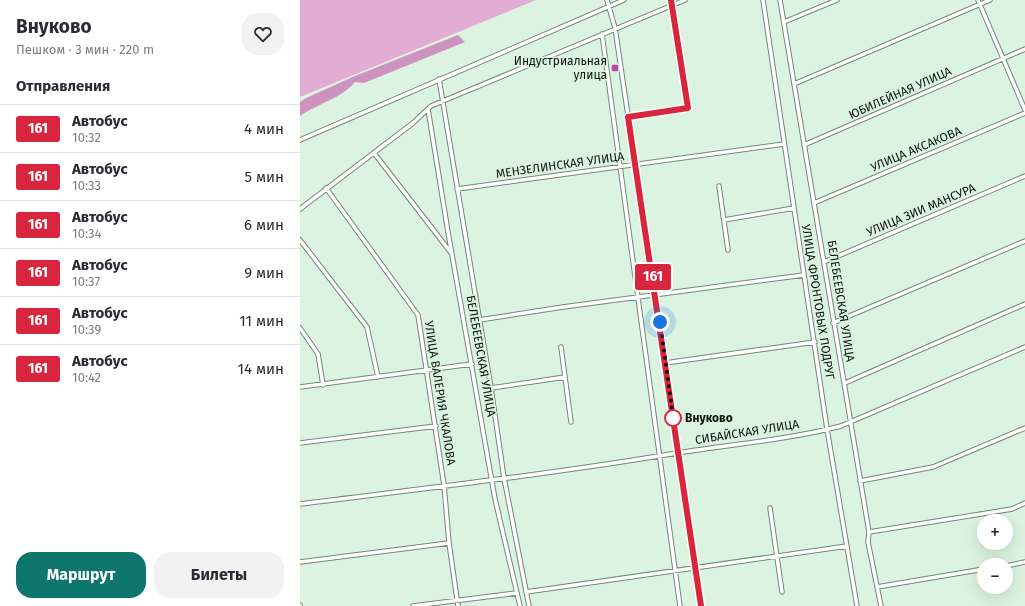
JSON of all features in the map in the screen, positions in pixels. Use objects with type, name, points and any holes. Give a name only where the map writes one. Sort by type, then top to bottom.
[{"type":"street","points":[[607,0],[615,28],[656,295],[701,606]]},
{"type":"street","points":[[300,140],[624,0]]},
{"type":"street","points":[[628,117],[688,108],[671,0]]},
{"type":"street","points":[[300,209],[413,123],[428,109],[615,28],[685,0]]},
{"type":"street","name":"УЛИЦА ФРОНТОВЫХ ПОДРУГ","points":[[763,0],[827,429],[857,606]]},
{"type":"street","name":"БЕЛЕБЕЕВСКАЯ УЛИЦА","points":[[780,0],[833,323],[845,383],[849,422],[869,532],[868,542],[881,606]]},
{"type":"street","points":[[784,22],[837,0]]},
{"type":"street","points":[[978,0],[1025,110]]},
{"type":"street","points":[[794,84],[990,0]]},
{"type":"street","points":[[602,34],[661,456],[680,606]]},
{"type":"street","name":"ЮБИЛЕЙНАЯ УЛИЦА","points":[[804,145],[1025,49]]},
{"type":"street","name":"БЕЛЕБЕЕВСКАЯ УЛИЦА","points":[[439,79],[491,388],[504,478],[529,606]]},
{"type":"street","name":"БЕЛЕБЕЕВСКАЯ УЛИЦА","points":[[428,109],[452,255],[493,479],[495,499],[520,606]]},
{"type":"street","name":"УЛИЦА АКСАКОВА","points":[[814,203],[1025,113]]},
{"type":"street","name":"МЕНЗЕЛИНСКАЯ УЛИЦА","points":[[457,189],[620,168],[784,144]]},
{"type":"street","points":[[374,153],[452,255]]},
{"type":"street","name":"УЛИЦА ЗИИ МАНСУРА","points":[[824,262],[1025,176]]},
{"type":"street","points":[[719,186],[728,250]]},
{"type":"street","name":"УЛИЦА ВАЛЕРИЯ ЧКАЛОВА","points":[[326,188],[418,314],[436,426],[444,486],[449,544],[458,606]]},
{"type":"street","points":[[724,220],[794,208]]},
{"type":"street","points":[[300,240],[367,327],[378,377]]},
{"type":"street","points":[[833,323],[1025,241]]},
{"type":"street","points":[[479,320],[804,274]]},
{"type":"street","points":[[845,383],[1025,304]]},
{"type":"street","points":[[300,328],[318,354],[323,385]]},
{"type":"street","points":[[665,363],[815,342]]},
{"type":"street","points":[[561,347],[571,422]]},
{"type":"street","name":"СИБАЙСКАЯ УЛИЦА","points":[[300,504],[661,456],[757,442],[827,429],[849,422],[1025,347]]},
{"type":"street","points":[[300,387],[472,364]]},
{"type":"street","points":[[491,388],[565,377]]},
{"type":"street","points":[[300,443],[436,426]]},
{"type":"street","points":[[860,481],[933,467],[1025,428]]},
{"type":"street","points":[[869,532],[1012,509],[1025,503]]},
{"type":"street","points":[[770,508],[782,592]]},
{"type":"street","points":[[300,562],[449,544]]},
{"type":"street","points":[[526,592],[847,546]]},
{"type":"street","points":[[1013,565],[1025,562]]},
{"type":"street","points":[[878,587],[977,570]]},
{"type":"street","points":[[413,606],[517,592]]},
{"type":"shaded area","points":[[300,0],[536,0],[300,97]]},
{"type":"shaded area","points":[[458,35],[465,42],[364,83],[355,82],[350,88],[336,97],[300,116],[300,102],[306,98],[355,76]]},
{"type":"bus line","name":"161","points":[[671,0],[688,108],[628,117],[658,308],[685,510],[696,568],[701,606]]},
{"type":"place","name":"Индустриальная улица","points":[[615,68]]},
{"type":"place","name":"Внуково","points":[[673,418]]},
{"type":"route","points":[[660,322],[674,423],[673,418]]}]
